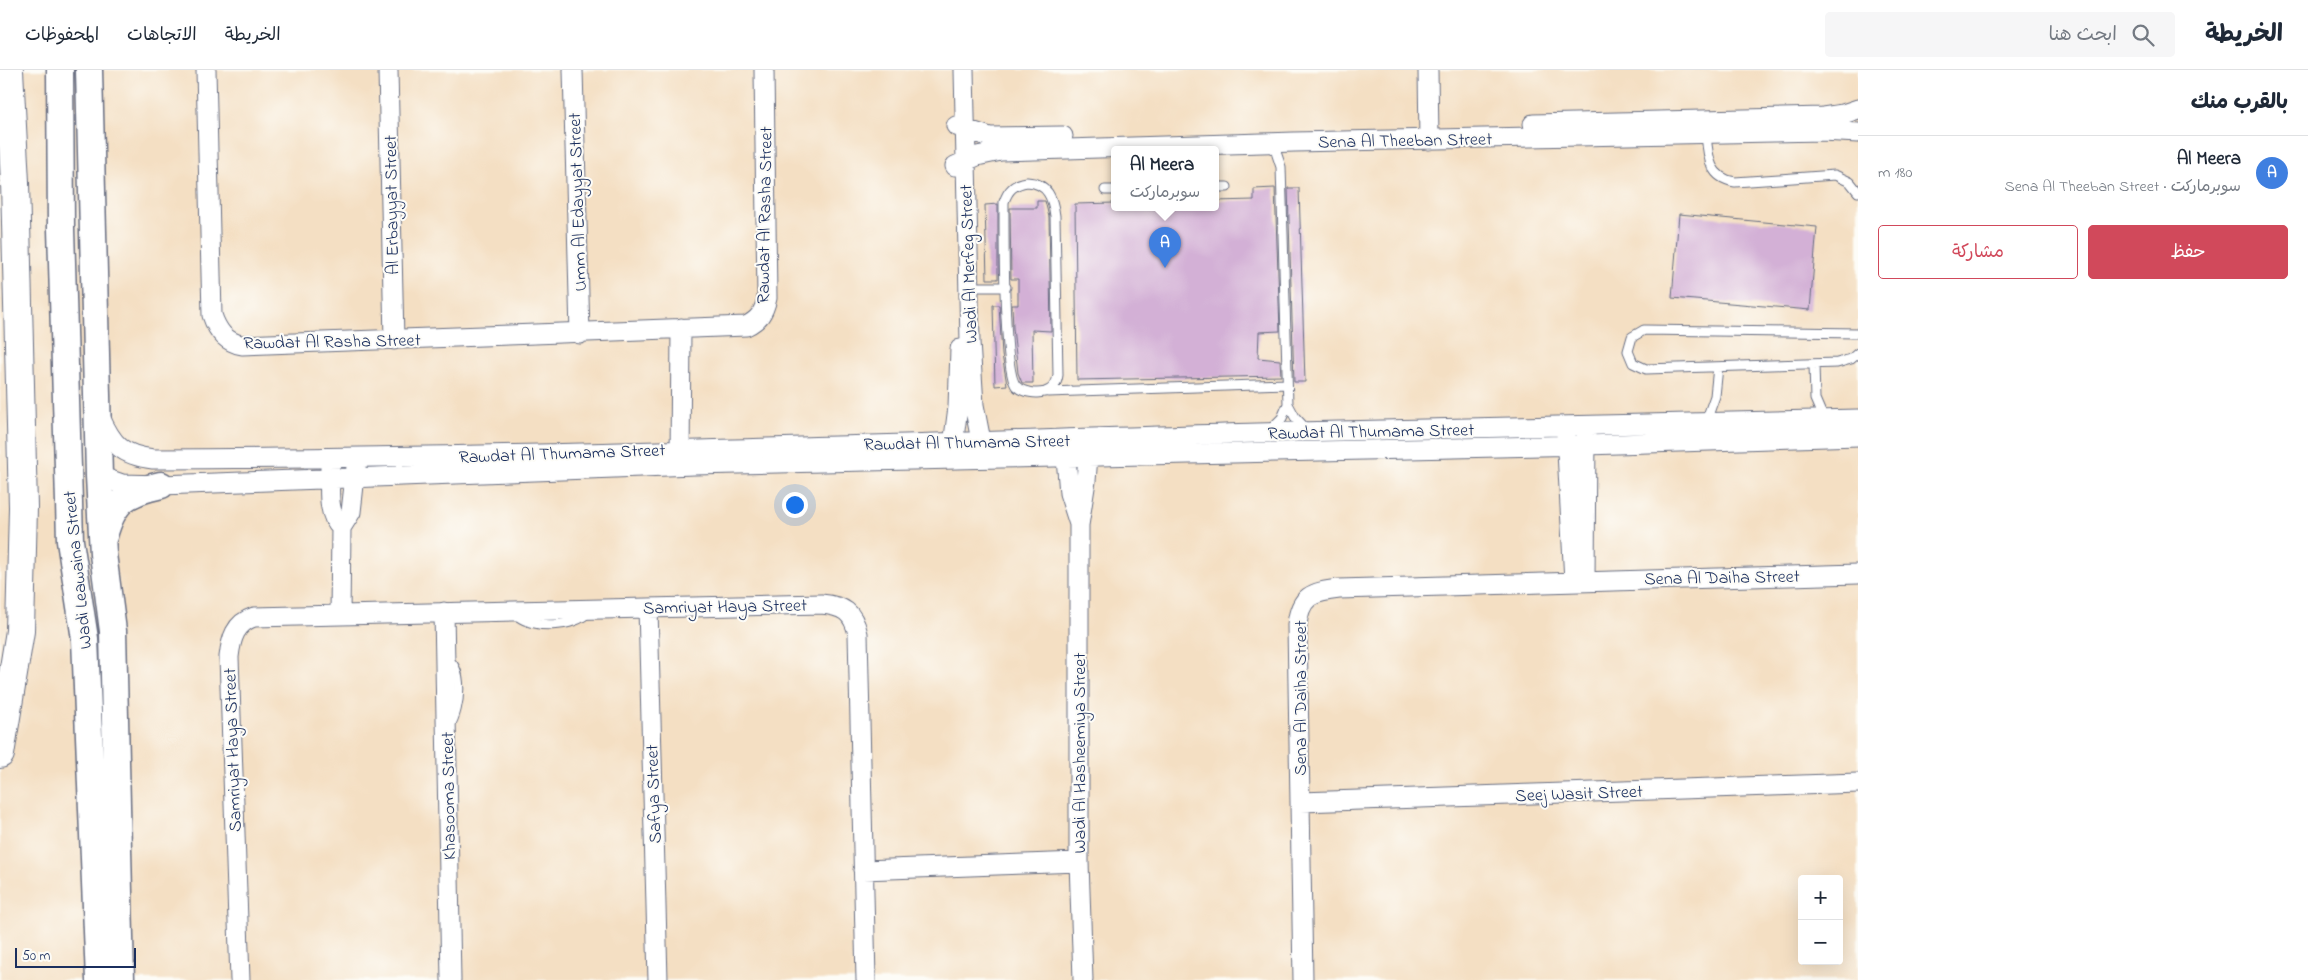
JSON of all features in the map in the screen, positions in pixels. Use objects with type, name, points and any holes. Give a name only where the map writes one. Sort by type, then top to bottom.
[{"type":"highway","points":[[0,754],[20,631],[23,507],[15,182],[9,70]]},
{"type":"main road","name":"Wadi Leawaina Street","points":[[60,70],[62,250],[70,531],[85,639],[99,980]]},
{"type":"main road","name":"Wadi Leawaina Street","points":[[89,70],[99,476],[114,658],[121,980]]},
{"type":"main road","points":[[62,157],[68,191],[82,449],[89,467],[99,476]]},
{"type":"main road","points":[[103,542],[112,516],[123,499],[136,492],[161,485]]},
{"type":"street","name":"Rawdat Al Rasha Street","points":[[206,70],[212,315],[220,333],[234,343],[242,345],[580,334],[746,326],[759,318],[767,298],[764,70]]},
{"type":"street","name":"Al Erbayyat Street","points":[[388,70],[394,340]]},
{"type":"street","name":"Umm Al Edayyat Street","points":[[573,70],[580,334]]},
{"type":"street","name":"Wadi Al Merfeg Street","points":[[954,70],[961,128]]},
{"type":"street","name":"Wadi Al Merfeg Street","points":[[964,70],[960,163],[965,287],[974,399],[983,449]]},
{"type":"street","points":[[1428,70],[1429,133]]},
{"type":"street","name":"Sena Al Theeban Street","points":[[1219,146],[1429,133],[1823,117],[1858,109]]},
{"type":"street","name":"Sena Al Theeban Street","points":[[961,128],[1003,138],[1429,133],[1706,134],[1833,130],[1858,133]]},
{"type":"street","name":"Sena Al Theeban Street","points":[[960,163],[977,156],[1001,152],[1111,149]]},
{"type":"street","name":"Wadi Al Merfeg Street","points":[[953,450],[965,287]]},
{"type":"street","points":[[686,328],[687,457]]},
{"type":"street","name":"Rawdat Al Thumama Street","points":[[98,412],[114,443],[136,457],[153,459],[687,457],[1089,448],[1566,436],[1586,426],[1858,419]]},
{"type":"street","points":[[1579,581],[1587,445],[1586,426]]},
{"type":"street","name":"Rawdat Al Thumama Street","points":[[1089,448],[1266,433],[1309,432],[1566,436],[1587,445],[1858,436]]},
{"type":"street","points":[[1566,436],[1579,581]]},
{"type":"street","name":"Wadi Al Hasheemiya Street","points":[[1066,448],[1069,493],[1079,525]]},
{"type":"street","name":"Wadi Al Hasheemiya Street","points":[[1083,980],[1079,862],[1079,525],[1089,448]]},
{"type":"street","name":"Rawdat Al Thumama Street","points":[[99,476],[122,484],[161,485],[330,480],[687,457]]},
{"type":"street","points":[[340,615],[341,528],[351,512],[357,458]]},
{"type":"street","points":[[330,459],[331,514],[334,521],[341,528]]},
{"type":"street","name":"Sena Al Daiha Street","points":[[1303,980],[1297,625],[1301,605],[1308,596],[1339,589],[1858,574]]},
{"type":"street","name":"Samriyat Haya Street","points":[[240,980],[230,645],[238,626],[245,620],[254,616],[821,604],[840,608],[851,615],[858,634],[866,980]]},
{"type":"street","name":"Safya Street","points":[[648,608],[658,980]]},
{"type":"street","name":"Khasooma Street","points":[[444,612],[451,980]]},
{"type":"street","name":"Seej Wasit Street","points":[[1301,802],[1858,783]]},
{"type":"street","points":[[863,870],[1079,862]]},
{"type":"lane","points":[[1706,134],[1710,165],[1720,177],[1727,181],[1835,175],[1850,182],[1858,192]]},
{"type":"lane","points":[[1266,433],[1282,418],[1288,404],[1281,167],[1286,152],[1294,142]]},
{"type":"lane","points":[[1266,143],[1272,146],[1281,167]]},
{"type":"lane","points":[[1047,392],[1057,383],[1058,375],[1055,216],[1053,200],[1047,190],[1032,182],[1018,184],[1012,188],[1006,194],[1004,202],[1010,374],[1017,387],[1024,391],[1047,392],[1287,384]]},
{"type":"lane","points":[[1219,187],[1227,187]]},
{"type":"lane","points":[[1105,190],[1111,190]]},
{"type":"lane","points":[[965,287],[1006,287]]},
{"type":"lane","points":[[1858,333],[1644,330],[1637,333],[1629,344],[1630,357],[1639,367],[1646,369],[1844,362],[1858,353]]},
{"type":"lane","points":[[1814,364],[1813,388],[1815,399],[1824,420]]},
{"type":"lane","points":[[1705,424],[1715,396],[1718,367]]},
{"type":"lane","points":[[1288,404],[1299,422],[1309,432]]},
{"type":"building","points":[[1275,188],[1280,331],[1259,332],[1258,358],[1280,360],[1281,376],[1077,380],[1075,204],[1111,203],[1111,211],[1219,211],[1219,201],[1254,200],[1254,189]]},
{"type":"building","points":[[1288,188],[1299,188],[1305,382],[1294,382]]},
{"type":"building","points":[[1037,201],[1045,201],[1049,217],[1051,331],[1032,330],[1033,383],[1022,383],[1018,373],[1013,328],[1012,305],[1018,305],[1018,279],[1011,279],[1010,208],[1037,208]]},
{"type":"building","points":[[998,204],[998,279],[987,279],[985,205]]},
{"type":"building","points":[[1679,214],[1817,227],[1810,310],[1672,298]]},
{"type":"building","points":[[993,305],[999,305],[1002,355],[1007,385],[995,386]]},
{"type":"place","name":"Al Meera","points":[[1165,268]]}]
